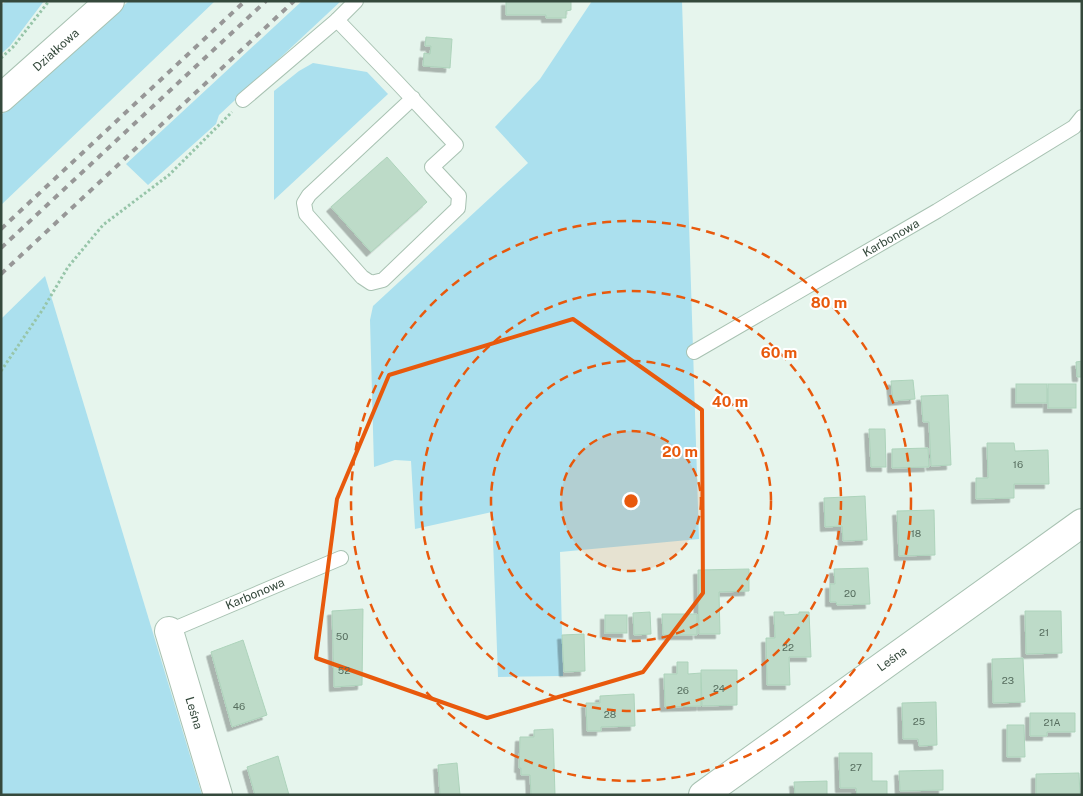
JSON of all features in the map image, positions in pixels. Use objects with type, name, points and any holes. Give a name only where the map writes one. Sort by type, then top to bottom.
[{"type":"street","name":"Działkowa","points":[[1,98],[110,1]]},
{"type":"street","name":"Leśna","points":[[703,795],[1082,523]]},
{"type":"street","name":"Leśna","points":[[169,631],[218,795]]},
{"type":"lane","points":[[242,100],[338,20],[356,1]]},
{"type":"lane","points":[[338,20],[413,98],[456,145],[432,167],[459,196],[458,208],[383,280],[371,282],[362,277],[306,214],[304,203],[309,195],[413,98]]},
{"type":"lane","name":"Karbonowa","points":[[694,352],[937,211],[1074,127],[1082,117]]},
{"type":"lane","name":"Karbonowa","points":[[169,631],[341,558]]},
{"type":"path","points":[[1,58],[13,48],[49,1]]},
{"type":"path","points":[[1,371],[43,309],[68,266],[103,225],[169,175],[242,100]]},
{"type":"highlighted area","points":[[573,319],[702,410],[703,593],[643,672],[487,718],[316,658],[337,499],[389,375]]},
{"type":"shaded area","points":[[6,1],[44,1],[10,46],[1,54],[1,5]]},
{"type":"shaded area","points":[[129,1],[215,1],[1,205],[1,115]]},
{"type":"shaded area","points":[[302,1],[341,1],[219,115],[216,124],[148,185],[126,164]]},
{"type":"shaded area","points":[[592,1],[682,1],[699,539],[560,552],[563,676],[498,677],[492,512],[415,529],[411,461],[395,460],[374,467],[370,320],[373,306],[528,163],[495,127],[540,79]]},
{"type":"shaded area","points":[[313,63],[367,72],[388,94],[274,200],[274,91],[299,71]]},
{"type":"shaded area","points":[[45,276],[202,795],[1,795],[1,319]]},
{"type":"building","points":[[506,1],[571,1],[571,10],[566,11],[566,18],[546,18],[546,15],[506,15]]},
{"type":"building","points":[[426,37],[452,39],[450,68],[423,66],[424,53],[430,54],[431,46],[425,46]]},
{"type":"building","points":[[387,157],[427,202],[371,252],[331,207]]},
{"type":"building","points":[[1082,361],[1082,377],[1077,377],[1076,362]]},
{"type":"building","points":[[913,380],[915,399],[893,401],[891,381]]},
{"type":"building","points":[[1016,384],[1047,384],[1047,403],[1016,403]]},
{"type":"building","points":[[1048,384],[1076,384],[1076,408],[1048,408]]},
{"type":"building","points":[[948,395],[951,465],[931,466],[929,422],[923,422],[921,396]]},
{"type":"building","points":[[869,429],[885,429],[886,467],[871,467]]},
{"type":"building","points":[[987,443],[1014,443],[1015,451],[1048,450],[1049,484],[1014,484],[1014,498],[976,499],[976,478],[988,478]]},
{"type":"building","points":[[928,448],[929,467],[892,468],[892,449]]},
{"type":"building","points":[[865,496],[867,540],[843,541],[842,526],[825,527],[824,498]]},
{"type":"building","points":[[934,510],[935,555],[899,556],[897,511]]},
{"type":"building","points":[[868,568],[870,604],[837,605],[836,602],[830,602],[830,584],[835,584],[834,569]]},
{"type":"building","points":[[749,569],[749,591],[719,592],[720,634],[699,634],[698,570]]},
{"type":"building","points":[[363,609],[362,685],[334,687],[332,611]]},
{"type":"building","points":[[1025,611],[1061,611],[1062,653],[1026,654]]},
{"type":"building","points":[[650,612],[651,634],[634,635],[633,613]]},
{"type":"building","points":[[774,612],[784,612],[784,615],[809,612],[811,657],[789,657],[790,685],[767,685],[766,638],[775,638]]},
{"type":"building","points":[[662,614],[697,614],[697,635],[663,635]]},
{"type":"building","points":[[605,615],[627,615],[627,633],[605,633]]},
{"type":"building","points":[[584,634],[585,671],[564,672],[562,635]]},
{"type":"building","points":[[243,640],[267,715],[232,727],[211,652]]},
{"type":"building","points":[[1023,658],[1025,702],[993,703],[992,659]]},
{"type":"building","points":[[677,662],[688,662],[688,674],[701,673],[701,706],[665,707],[664,674],[677,674]]},
{"type":"building","points":[[701,670],[737,670],[737,705],[702,706]]},
{"type":"building","points":[[634,694],[635,726],[601,727],[601,731],[587,731],[586,703],[600,703],[600,696]]},
{"type":"building","points":[[936,702],[937,745],[919,746],[918,739],[903,739],[902,703]]},
{"type":"building","points":[[1030,713],[1075,713],[1075,732],[1047,732],[1047,736],[1030,736]]},
{"type":"building","points":[[1007,725],[1024,725],[1025,757],[1007,757]]},
{"type":"building","points":[[553,729],[555,795],[531,795],[530,775],[521,775],[521,768],[519,768],[520,737],[534,737],[534,730]]},
{"type":"building","points":[[839,753],[872,753],[872,781],[887,781],[887,795],[857,795],[856,788],[840,788]]},
{"type":"building","points":[[278,756],[289,795],[255,795],[247,767]]},
{"type":"building","points":[[457,763],[460,795],[440,795],[438,765]]},
{"type":"building","points":[[943,770],[943,790],[900,791],[899,771]]},
{"type":"building","points":[[1079,773],[1080,795],[1036,795],[1036,774]]},
{"type":"building","points":[[827,781],[827,795],[795,795],[794,782]]},
{"type":"railway","points":[[1,229],[245,1]]},
{"type":"railway","points":[[1,248],[266,1]]},
{"type":"railway","points":[[1,274],[294,1]]}]
